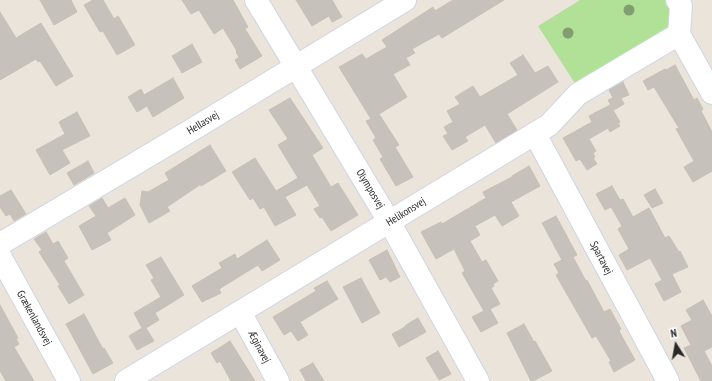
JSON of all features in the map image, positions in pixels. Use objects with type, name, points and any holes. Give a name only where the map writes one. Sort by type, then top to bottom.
[{"type":"street","name":"Olymposvej","points":[[256,0],[390,222],[478,381]]},
{"type":"street","name":"Hellasvej","points":[[0,244],[405,0]]},
{"type":"street","points":[[677,0],[680,6],[679,34],[712,93]]},
{"type":"street","name":"Helikonsvej","points":[[126,381],[549,126],[578,94],[679,34]]},
{"type":"street","name":"Spartavej","points":[[535,134],[668,381]]},
{"type":"street","name":"Grækenlandsvej","points":[[0,256],[69,381]]},
{"type":"street","name":"Æginavej","points":[[240,312],[278,381]]},
{"type":"green space","points":[[580,0],[668,0],[674,11],[669,29],[576,85],[538,26]]},
{"type":"building","points":[[40,0],[71,0],[77,12],[54,25]]},
{"type":"building","points":[[93,0],[103,0],[114,19],[118,16],[135,45],[117,55],[103,31],[100,32],[84,5]]},
{"type":"building","points":[[182,0],[233,0],[248,27],[245,29],[262,56],[240,69],[235,60],[239,57],[236,52],[237,51],[223,28],[214,34],[199,10],[191,14]]},
{"type":"building","points":[[296,0],[332,0],[342,17],[332,22],[329,16],[312,26]]},
{"type":"building","points":[[453,0],[504,0],[442,38],[439,34],[412,49],[415,53],[406,58],[410,65],[393,74],[407,97],[379,114],[399,145],[395,147],[413,177],[396,186],[380,159],[383,157],[373,140],[376,138],[366,121],[371,119],[339,67],[362,54],[366,59],[387,47],[382,40],[433,7],[435,11]]},
{"type":"building","points":[[0,12],[16,38],[41,23],[73,76],[56,86],[40,61],[38,62],[36,59],[0,80]]},
{"type":"building","points":[[192,44],[202,62],[182,73],[172,56]]},
{"type":"building","points":[[523,55],[535,73],[548,66],[558,82],[507,114],[517,130],[496,143],[485,125],[465,137],[468,141],[452,150],[443,136],[448,134],[444,127],[453,122],[447,111],[460,104],[455,97],[473,86],[480,97],[518,75],[510,63]]},
{"type":"building","points":[[675,65],[694,100],[697,98],[703,109],[701,111],[712,132],[712,171],[693,182],[684,167],[694,161],[676,129],[679,128],[654,87],[648,90],[643,81]]},
{"type":"building","points":[[173,78],[184,98],[153,117],[147,106],[137,112],[128,97],[141,89],[144,95]]},
{"type":"building","points":[[623,82],[629,95],[621,98],[624,104],[614,110],[608,100],[613,98],[609,90]]},
{"type":"building","points":[[290,98],[323,148],[312,155],[331,187],[338,183],[358,215],[331,231],[322,217],[320,218],[314,209],[320,206],[307,185],[285,197],[296,215],[275,226],[264,207],[260,209],[253,198],[250,200],[232,172],[255,158],[276,191],[298,178],[278,145],[288,139],[269,110]]},
{"type":"building","points":[[610,105],[620,122],[618,123],[620,126],[610,132],[608,128],[589,139],[596,151],[593,153],[595,157],[593,158],[597,164],[587,170],[580,159],[576,161],[563,138],[592,122],[589,116]]},
{"type":"building","points":[[77,112],[90,136],[62,150],[70,163],[50,175],[36,150],[65,134],[59,122]]},
{"type":"building","points":[[210,145],[226,171],[201,186],[201,184],[167,207],[170,211],[149,223],[140,205],[142,191],[148,192],[169,180],[165,173]]},
{"type":"building","points":[[88,161],[94,173],[74,185],[67,173]]},
{"type":"building","points":[[529,166],[540,186],[511,202],[519,216],[502,226],[495,215],[475,226],[480,235],[470,241],[482,262],[486,260],[498,281],[493,284],[494,286],[491,288],[500,304],[490,309],[498,323],[481,332],[472,317],[484,311],[462,273],[465,271],[454,249],[436,259],[421,232],[441,222],[442,224],[486,198],[483,192],[512,177]]},
{"type":"building","points":[[612,186],[620,200],[623,199],[633,217],[649,208],[665,238],[669,236],[679,252],[680,251],[688,267],[672,274],[681,292],[664,301],[655,284],[662,280],[650,258],[627,270],[619,255],[629,249],[618,229],[622,226],[611,207],[605,210],[596,194]]},
{"type":"building","points":[[655,189],[663,203],[652,208],[644,195]]},
{"type":"building","points":[[11,190],[26,214],[14,221],[10,214],[6,216],[0,207],[0,196]]},
{"type":"building","points":[[102,198],[108,208],[125,198],[135,215],[107,233],[111,240],[92,250],[79,226],[96,216],[89,206]]},
{"type":"building","points":[[556,216],[577,255],[573,257],[586,281],[587,280],[604,312],[610,309],[621,329],[619,331],[635,360],[614,372],[609,362],[611,361],[596,336],[592,338],[556,275],[559,273],[554,264],[562,260],[542,223]]},
{"type":"building","points":[[46,232],[53,244],[58,241],[68,258],[64,261],[84,295],[69,304],[58,286],[60,285],[39,252],[42,250],[34,239]]},
{"type":"building","points":[[267,240],[280,260],[262,271],[258,265],[219,289],[221,293],[202,302],[192,286],[222,268],[219,263],[235,254],[237,259]]},
{"type":"building","points":[[387,250],[400,277],[390,282],[386,277],[380,280],[369,260]]},
{"type":"building","points":[[161,257],[184,295],[155,313],[159,320],[146,328],[154,341],[137,350],[129,336],[142,328],[134,313],[161,297],[151,280],[154,278],[146,265]]},
{"type":"building","points":[[361,278],[380,313],[362,323],[343,287]]},
{"type":"building","points":[[327,281],[338,299],[300,322],[308,335],[298,341],[291,331],[284,335],[273,317],[316,291],[314,288]]},
{"type":"building","points":[[703,300],[712,316],[712,347],[704,351],[712,366],[712,381],[701,381],[684,348],[691,345],[681,326],[692,320],[686,310]]},
{"type":"building","points":[[0,305],[18,338],[16,339],[19,344],[14,347],[34,381],[6,381],[0,371]]},
{"type":"building","points":[[84,314],[103,349],[104,348],[113,363],[93,374],[66,324]]},
{"type":"building","points":[[418,318],[426,332],[399,347],[392,334]]},
{"type":"building","points":[[524,324],[552,371],[533,381],[531,381],[507,333]]},
{"type":"building","points":[[230,341],[255,381],[231,381],[220,361],[217,363],[211,353]]},
{"type":"building","points":[[438,351],[451,374],[439,380],[426,358]]},
{"type":"building","points":[[313,363],[324,381],[306,381],[300,370]]}]
